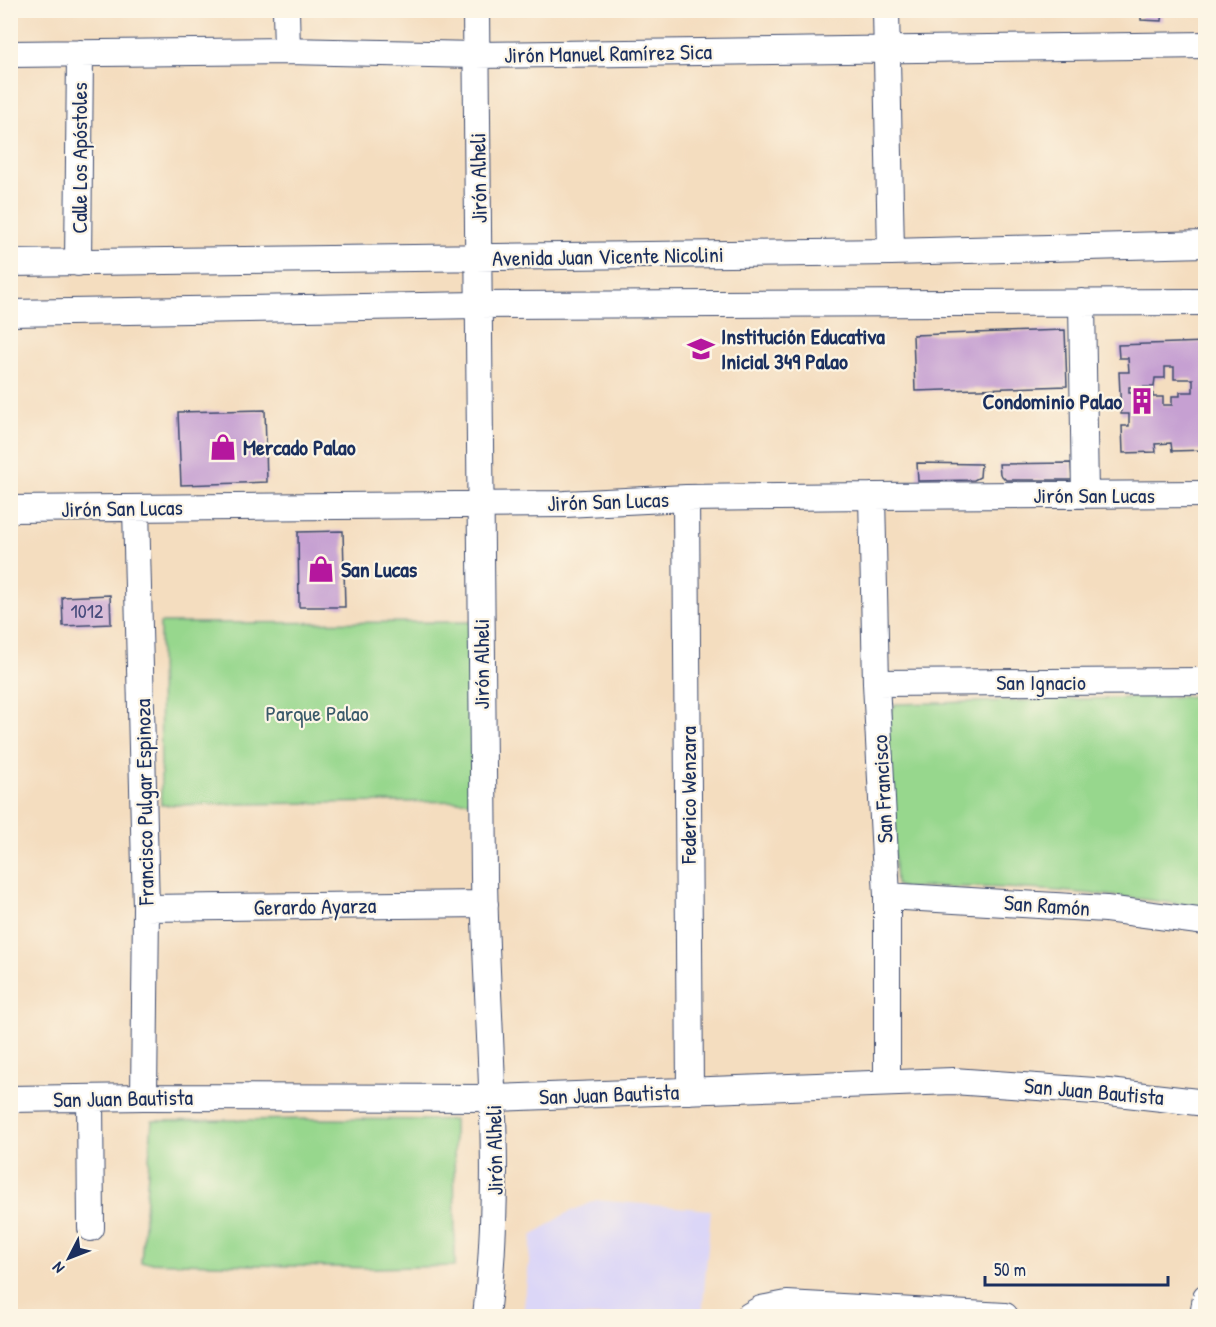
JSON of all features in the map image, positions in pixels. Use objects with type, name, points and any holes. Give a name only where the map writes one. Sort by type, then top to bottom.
[{"type":"street","points":[[286,10],[287,51]]},
{"type":"street","name":"Jirón Alheli","points":[[476,10],[480,258],[478,505],[485,904],[494,1098],[495,1206],[486,1317]]},
{"type":"street","points":[[886,10],[891,252]]},
{"type":"street","name":"Jirón Manuel Ramírez Sica","points":[[10,54],[287,51],[476,55],[1206,45]]},
{"type":"street","name":"Calle Los Apóstoles","points":[[78,263],[80,53]]},
{"type":"street","name":"Avenida Juan Vicente Nicolini","points":[[10,263],[891,252],[1206,244]]},
{"type":"street","points":[[1082,302],[1085,495]]},
{"type":"street","points":[[10,313],[478,305],[1206,302]]},
{"type":"street","name":"Jirón San Lucas","points":[[10,509],[478,505],[686,498],[1206,494]]},
{"type":"street","name":"San Francisco","points":[[872,496],[876,683],[887,896],[887,1083]]},
{"type":"street","name":"Federico Wenzara","points":[[686,498],[690,1091]]},
{"type":"street","name":"Francisco Pulgar Espinoza","points":[[136,508],[146,908],[144,1097]]},
{"type":"street","name":"San Ignacio","points":[[876,683],[1206,681]]},
{"type":"street","name":"San Ramón","points":[[887,896],[1106,909],[1206,922]]},
{"type":"street","name":"Gerardo Ayarza","points":[[146,908],[485,904]]},
{"type":"street","name":"San Juan Bautista","points":[[10,1099],[494,1098],[953,1081],[1023,1085],[1206,1103]]},
{"type":"street","points":[[90,1098],[91,1228]]},
{"type":"street","points":[[1203,1317],[1206,1297]]},
{"type":"street","points":[[749,1317],[761,1309],[787,1304],[1005,1317]]},
{"type":"shaded area","points":[[596,1200],[711,1210],[702,1316],[523,1316],[532,1236],[565,1214]]},
{"type":"green space","name":"Parque Palao","points":[[473,622],[477,801],[161,805],[160,623]]},
{"type":"green space","points":[[1205,696],[1205,908],[1054,891],[978,887],[903,888],[896,885],[887,717],[896,704]]},
{"type":"green space","points":[[454,1120],[455,1266],[374,1268],[141,1262],[152,1121]]},
{"type":"building","points":[[1141,10],[1163,10],[1162,21],[1141,20]]},
{"type":"building","points":[[1065,330],[1067,386],[915,391],[913,335]]},
{"type":"building","name":"Condominio Palao","points":[[1206,342],[1206,409],[1203,409],[1206,450],[1172,451],[1171,443],[1155,444],[1156,452],[1123,453],[1122,426],[1129,426],[1129,414],[1121,414],[1119,372],[1129,372],[1128,358],[1119,358],[1118,345]],"holes":[[[1165,367],[1174,367],[1174,379],[1193,379],[1193,392],[1180,392],[1180,396],[1172,396],[1172,405],[1163,405],[1163,397],[1153,397],[1153,393],[1129,393],[1129,387],[1154,387],[1155,378],[1165,378]]]},
{"type":"building","name":"Mercado Palao","points":[[265,410],[267,482],[181,485],[178,412]]},
{"type":"building","points":[[917,463],[981,464],[980,477],[974,480],[918,481]]},
{"type":"building","points":[[1071,463],[1072,480],[1006,480],[1000,474],[999,464]]},
{"type":"building","name":"San Lucas","points":[[343,531],[345,607],[299,607],[298,532]]},
{"type":"building","points":[[110,595],[111,624],[63,626],[62,597]]},
{"type":"place","name":"Institución Educativa Inicial 349 Palao","points":[[701,349]]},
{"type":"place","name":"Condominio Palao","points":[[1142,401]]},
{"type":"place","name":"Mercado Palao","points":[[223,447]]},
{"type":"place","name":"San Lucas","points":[[321,569]]}]
